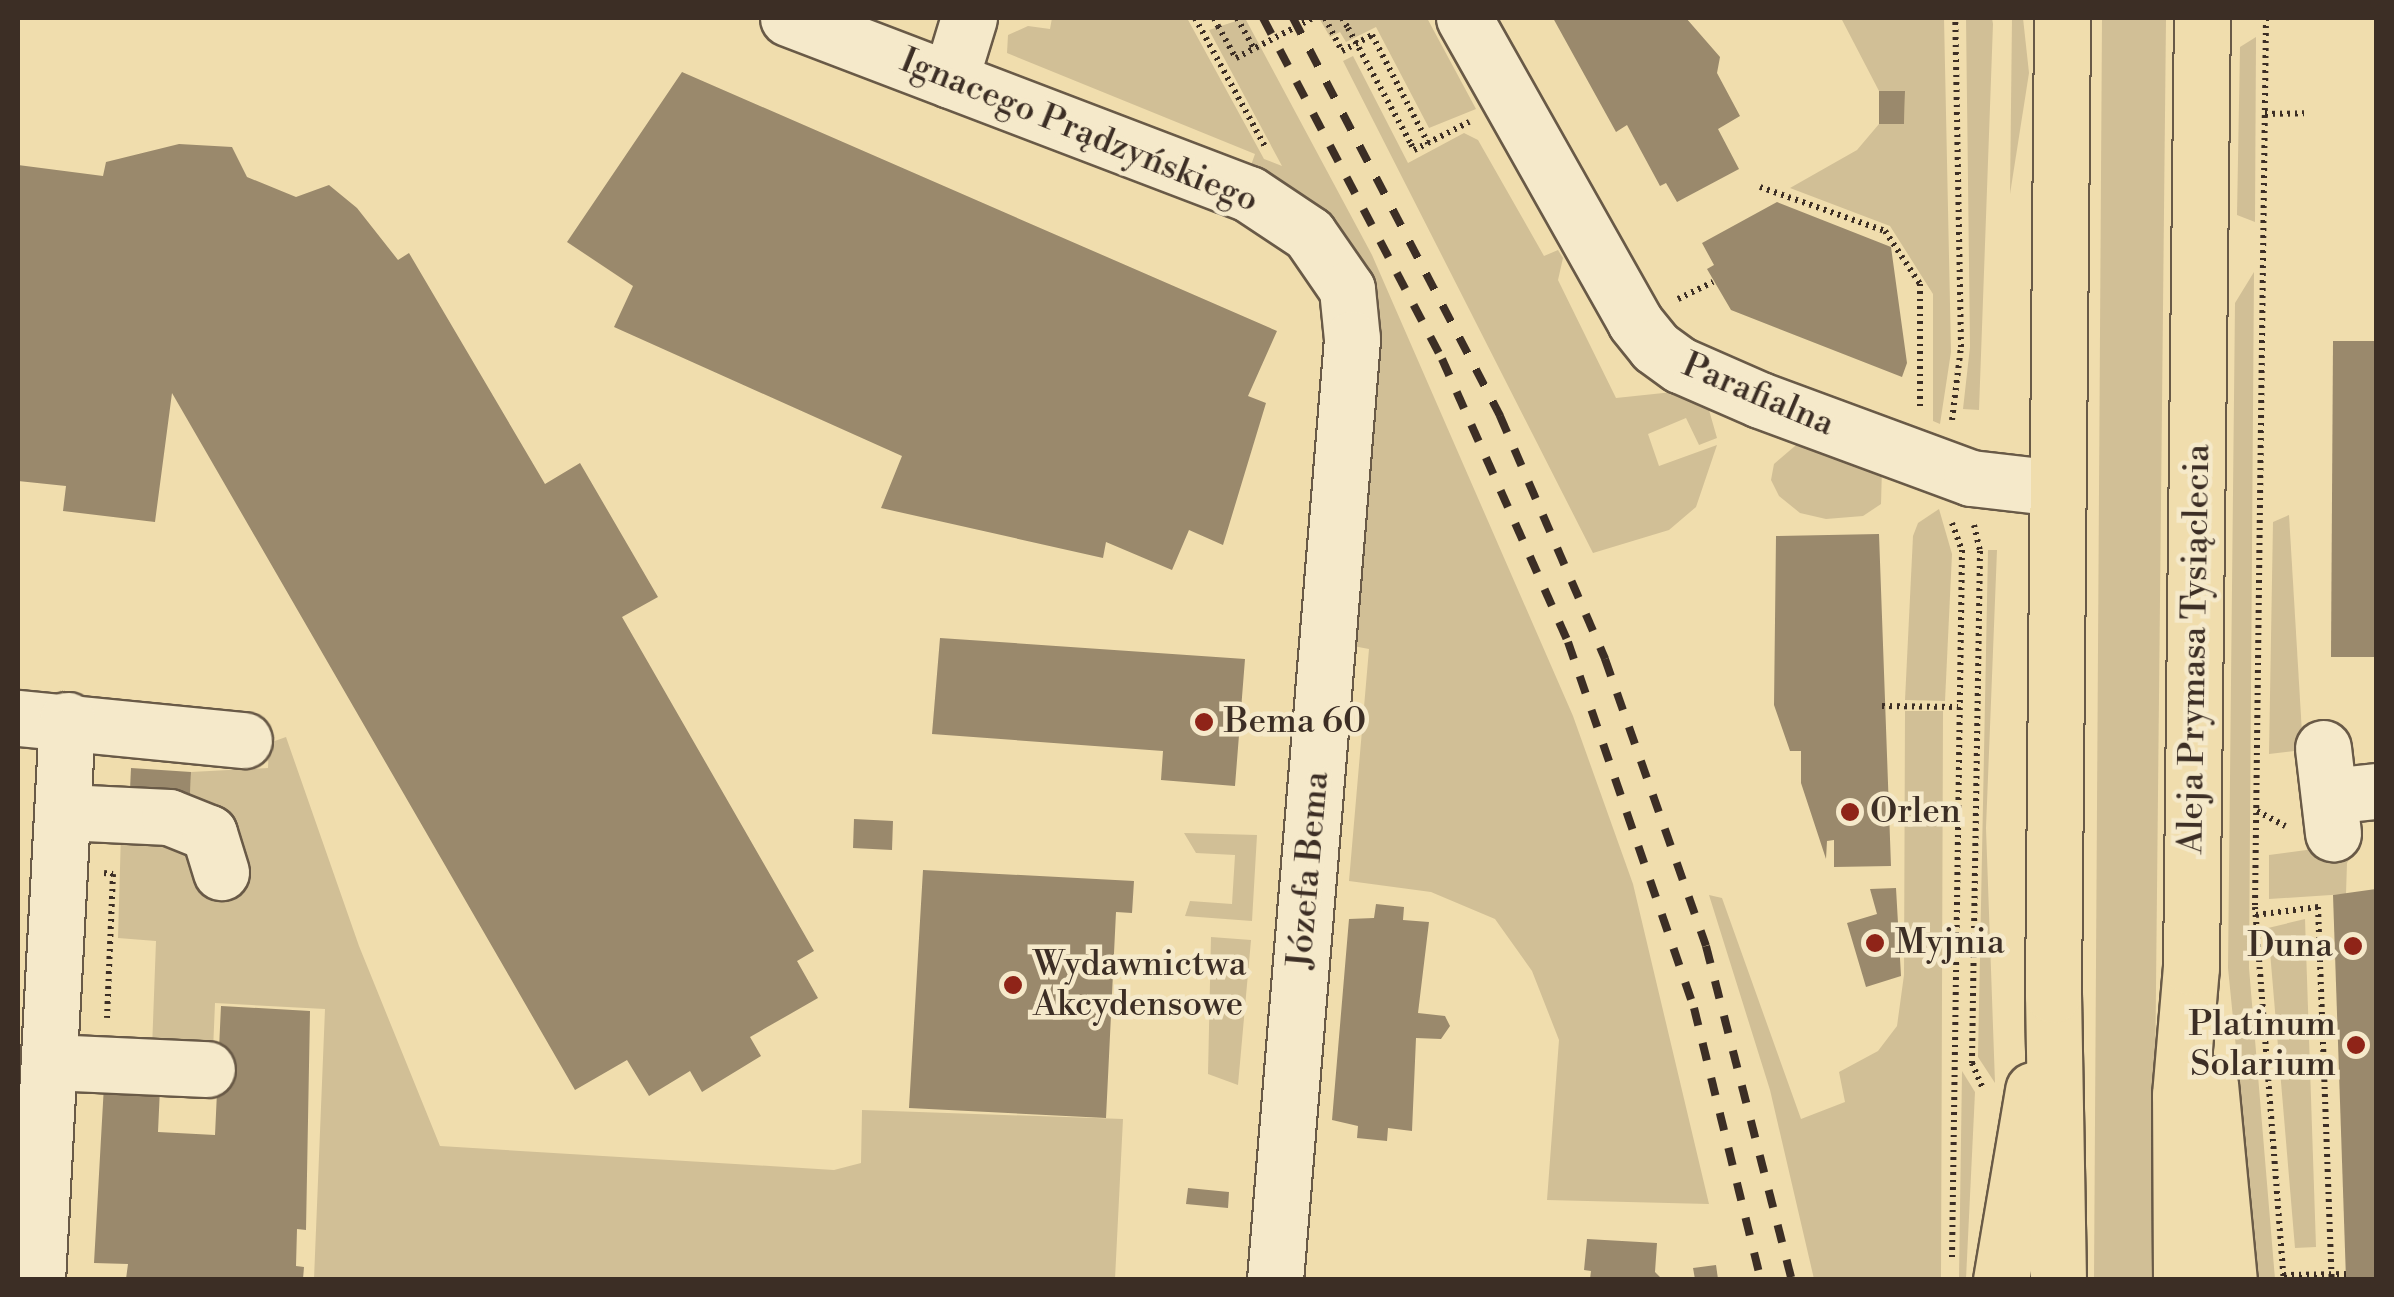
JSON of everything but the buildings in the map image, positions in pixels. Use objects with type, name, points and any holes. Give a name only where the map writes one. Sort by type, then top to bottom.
[{"type":"main road","points":[[2058,1280],[2052,996],[2062,18]]},
{"type":"main road","name":"Aleja Prymasa Tysiąclecia","points":[[2181,1280],[2180,1095],[2192,967],[2202,18]]},
{"type":"main road","points":[[2192,967],[2213,1098],[2229,1280]]},
{"type":"main road","points":[[2001,1280],[2052,996]]},
{"type":"street","name":"Ignacego Prądzyńskiego","points":[[788,18],[1249,194],[1308,234]]},
{"type":"street","points":[[950,80],[970,18]]},
{"type":"street","name":"Parafialna","points":[[1464,18],[1635,322],[1655,347],[1680,366],[1744,393],[1932,441],[2004,486],[2057,488]]},
{"type":"street","name":"Józefa Bema","points":[[1275,1280],[1352,339],[1347,289],[1308,234]]},
{"type":"street","points":[[37,1280],[65,812],[42,719],[244,740]]},
{"type":"street","points":[[65,812],[169,817],[210,833],[220,872]]},
{"type":"street","points":[[50,1062],[208,1069]]},
{"type":"path","points":[[1195,18],[1268,153]]},
{"type":"path","points":[[1214,18],[1236,58],[1313,18]]},
{"type":"path","points":[[1237,18],[1254,49]]},
{"type":"path","points":[[1325,18],[1342,50],[1372,35],[1428,143]]},
{"type":"path","points":[[1342,18],[1411,144]]},
{"type":"path","points":[[1932,441],[1961,347],[1955,18]]},
{"type":"path","points":[[2266,18],[2256,915],[2284,1277],[2346,1274]]},
{"type":"path","points":[[2265,114],[2304,113]]},
{"type":"path","points":[[1760,188],[1885,231],[1894,244],[1920,284],[1932,441]]},
{"type":"path","points":[[1672,302],[1713,282]]},
{"type":"path","points":[[1951,507],[1962,550],[1952,1280]]},
{"type":"path","points":[[1971,510],[1980,551],[1972,1063],[1986,1098]]},
{"type":"path","points":[[1882,706],[1958,707]]},
{"type":"path","points":[[2258,762],[2268,761]]},
{"type":"path","points":[[2256,915],[2318,907],[2332,1277]]},
{"type":"shaded area","points":[[1052,18],[1187,18],[1264,159],[1282,166],[1209,30],[1245,18],[1372,255],[1573,716],[1633,884],[1709,1204],[1547,1200],[1559,1040],[1532,971],[1495,919],[1431,892],[1349,881],[1369,649],[1353,646],[1368,278],[1333,220],[1304,196],[1250,168],[1255,154],[1007,53],[1008,35],[1028,26],[1050,29]]},
{"type":"shaded area","points":[[1319,18],[1427,18],[1476,109],[1429,128],[1376,27],[1346,42],[1340,32],[1330,37]]},
{"type":"shaded area","points":[[1841,18],[1944,18],[1951,352],[1940,424],[1933,421],[1933,294],[1890,226],[1790,188],[1857,150],[1879,124],[1904,124],[1905,91],[1879,91]]},
{"type":"shaded area","points":[[1966,18],[1992,18],[1993,24],[1979,410],[1963,409],[1970,347]]},
{"type":"shaded area","points":[[2012,18],[2023,18],[2029,73],[2010,194]]},
{"type":"shaded area","points":[[2102,18],[2166,18],[2153,1279],[2094,1279]]},
{"type":"shaded area","points":[[2256,37],[2255,222],[2237,215],[2240,47]]},
{"type":"shaded area","points":[[1353,56],[1408,163],[1464,133],[1478,140],[1544,256],[1558,250],[1563,258],[1558,280],[1616,398],[1673,392],[1709,410],[1717,438],[1699,445],[1686,418],[1648,434],[1659,466],[1717,445],[1696,507],[1669,530],[1593,553],[1343,61]]},
{"type":"shaded area","points":[[2254,272],[2249,968],[2275,1279],[2259,1279],[2228,968],[2235,303]]},
{"type":"shaded area","points":[[1802,440],[1882,468],[1881,504],[1863,516],[1826,519],[1800,513],[1779,496],[1771,480],[1774,464]]},
{"type":"shaded area","points":[[1939,509],[1952,554],[1945,701],[1905,700],[1913,536],[1918,523]]},
{"type":"shaded area","points":[[2289,515],[2303,750],[2269,754],[2273,522]]},
{"type":"shaded area","points":[[1988,550],[1997,550],[1986,828],[1995,1083],[1978,1057]]},
{"type":"shaded area","points":[[1905,711],[1943,711],[1941,1279],[1814,1279],[1770,1090],[1709,895],[1722,898],[1801,1119],[1845,1102],[1839,1072],[1878,1051],[1897,1026],[1904,975]]},
{"type":"shaded area","points":[[286,737],[359,946],[440,1146],[834,1170],[861,1163],[862,1110],[1123,1119],[1115,1279],[314,1279],[325,1009],[215,1003],[213,1051],[152,1049],[156,941],[118,938],[121,833],[222,816],[190,794],[191,772],[268,768],[269,743]]},
{"type":"shaded area","points":[[1184,833],[1257,835],[1252,921],[1185,916],[1190,901],[1232,904],[1235,855],[1196,853]]},
{"type":"shaded area","points":[[2359,843],[2347,863],[2346,894],[2269,899],[2269,855]]},
{"type":"shaded area","points":[[2305,919],[2316,1247],[2295,1248],[2268,928]]},
{"type":"shaded area","points":[[1211,937],[1251,940],[1238,1085],[1208,1074]]},
{"type":"shaded area","points":[[1962,1071],[1975,1092],[1966,1279],[1959,1279]]},
{"type":"railway","points":[[1263,18],[1442,359],[1568,642],[1694,1008],[1761,1280]]},
{"type":"railway","points":[[1293,18],[1500,416],[1605,659],[1706,946],[1792,1280]]},
{"type":"place","name":"Bema 60","points":[[1204,722]]},
{"type":"place","name":"Orlen","points":[[1850,812]]},
{"type":"place","name":"Myjnia","points":[[1875,943]]},
{"type":"place","name":"Duna","points":[[2353,946]]},
{"type":"place","name":"Wydawnictwa Akcydensowe","points":[[1013,985]]},
{"type":"place","name":"Platinum Solarium","points":[[2356,1045]]}]
